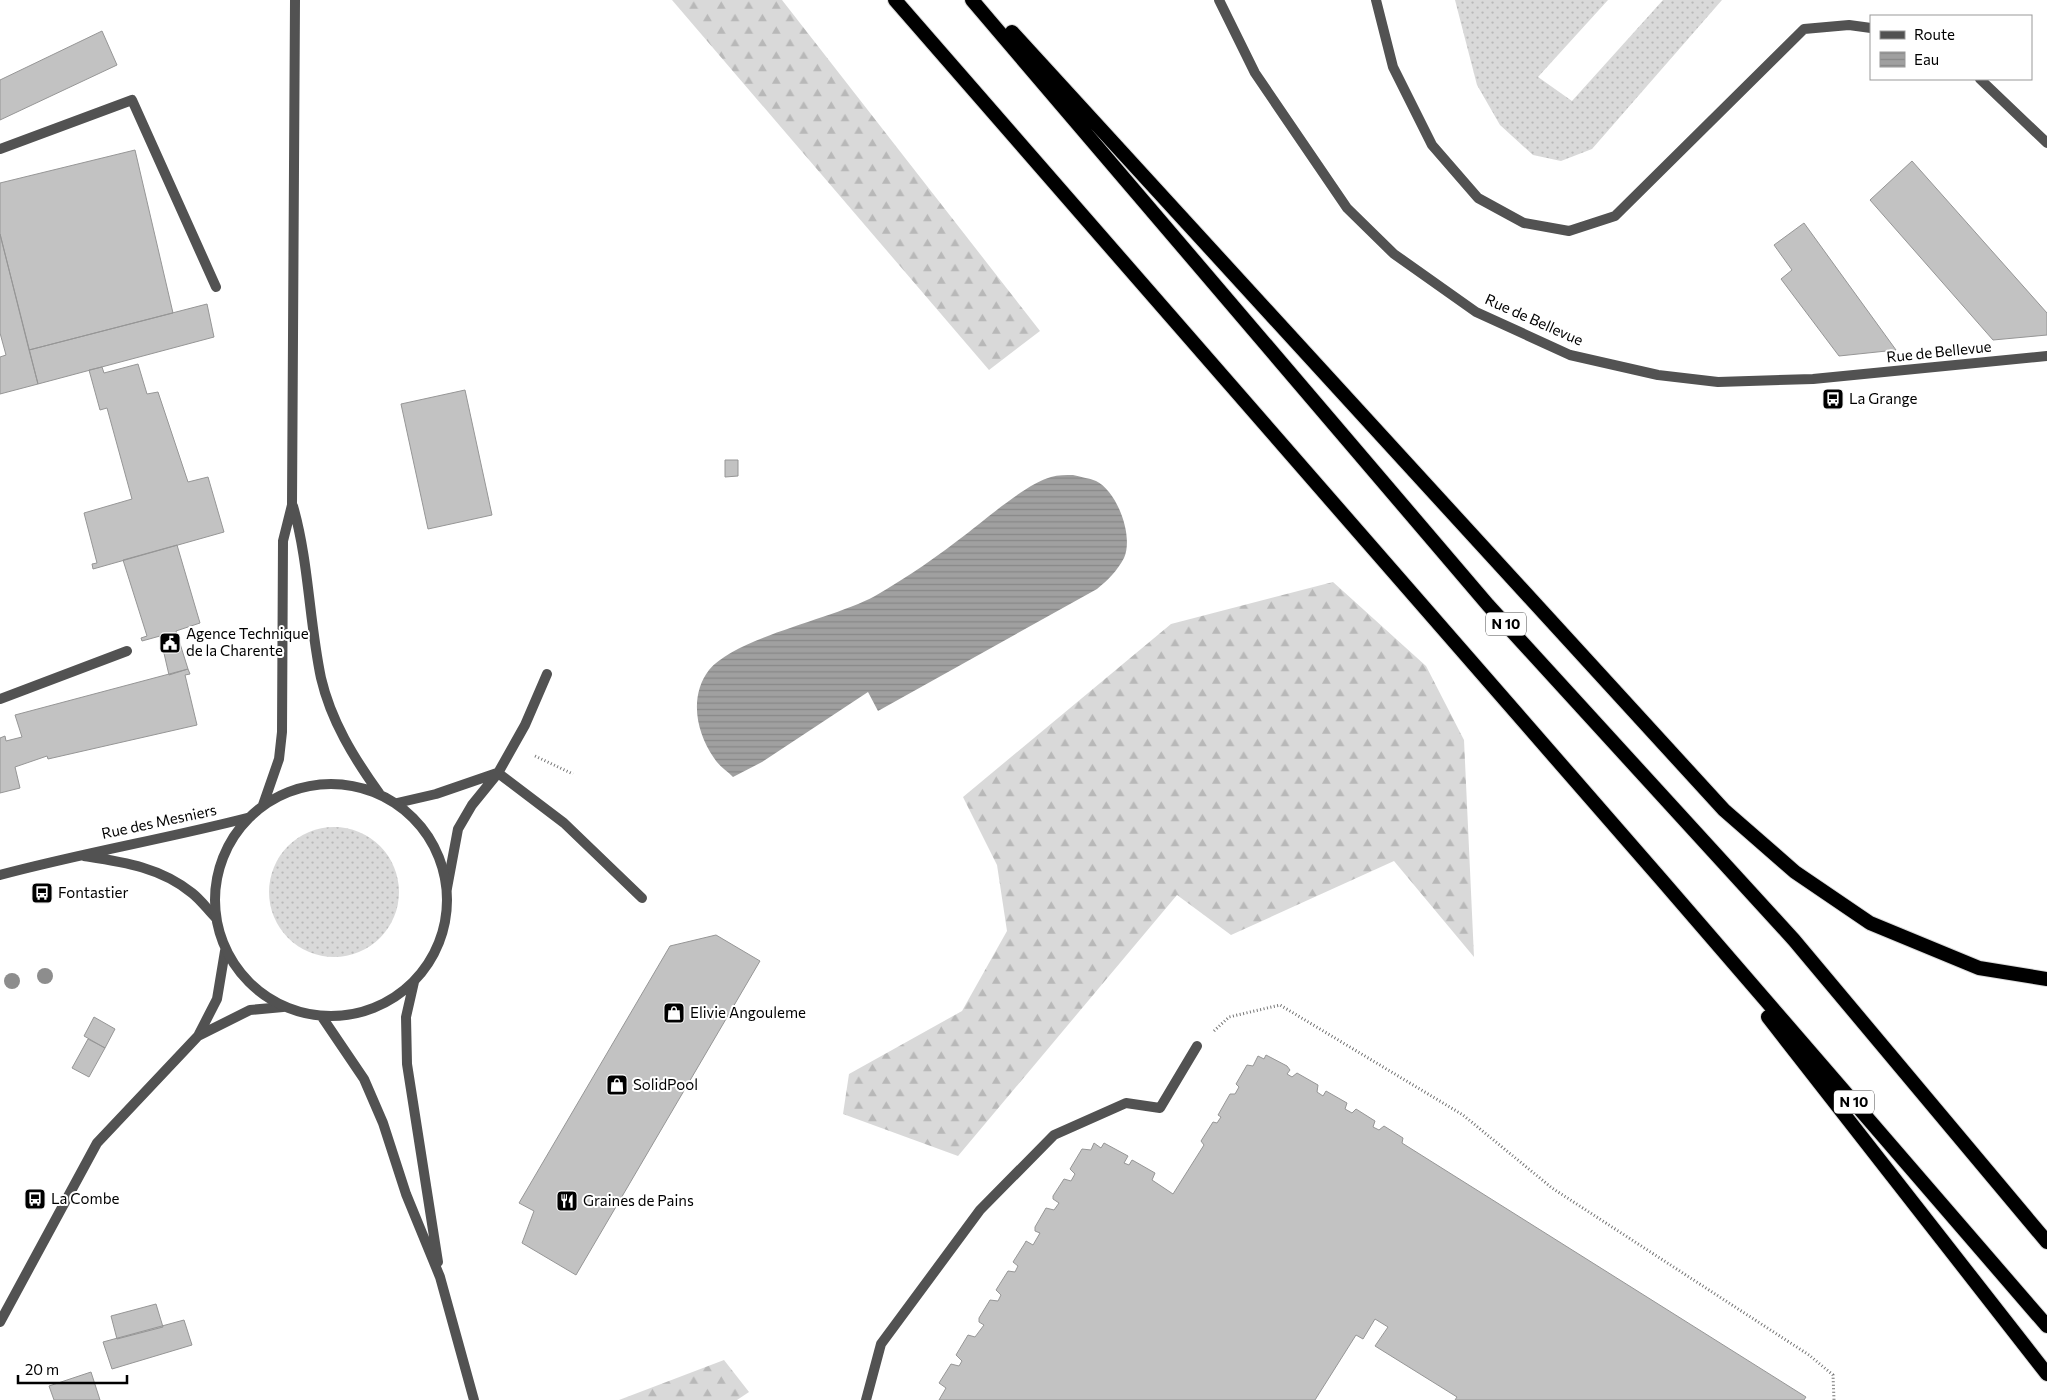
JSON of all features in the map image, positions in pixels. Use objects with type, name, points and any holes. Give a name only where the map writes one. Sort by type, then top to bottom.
[{"type":"highway","name":"N 10","points":[[895,0],[1660,878],[2047,1326]]},
{"type":"highway","name":"N 10","points":[[972,0],[1488,605],[1794,940],[2047,1242]]},
{"type":"highway","points":[[982,0],[1724,810],[1796,872],[1870,923],[1979,968],[2047,979]]},
{"type":"highway","points":[[1660,878],[2047,1374]]},
{"type":"street","points":[[263,805],[279,759],[282,732],[283,541],[292,505],[295,0]]},
{"type":"street","name":"Rue de Bellevue","points":[[1219,0],[1255,74],[1347,208],[1394,254],[1476,312],[1570,355],[1658,375],[1718,382],[1812,379],[2047,356]]},
{"type":"street","points":[[1376,0],[1393,67],[1432,145],[1478,198],[1524,223],[1569,231],[1615,216],[1804,29],[1849,25],[1870,28]]},
{"type":"street","points":[[1981,80],[2047,143]]},
{"type":"street","points":[[0,149],[132,100],[216,287]]},
{"type":"street","points":[[292,505],[301,535],[321,679],[331,711],[346,743],[379,793]]},
{"type":"street","points":[[0,699],[127,651]]},
{"type":"street","points":[[198,1036],[250,1010],[283,1007],[322,1017],[356,1014],[388,1002],[414,982],[434,955],[446,922],[447,888],[458,829],[472,805],[498,773],[548,674]]},
{"type":"street","points":[[397,803],[436,794],[498,773]]},
{"type":"street","points":[[498,773],[564,823],[642,898]]},
{"type":"street","points":[[283,1007],[249,984],[225,951],[216,918],[214,891],[220,865],[231,840],[247,818],[263,805],[299,788],[340,783],[379,793],[397,803],[421,826],[439,856],[447,888]]},
{"type":"street","name":"Rue des Mesniers","points":[[0,874],[76,855],[247,818]]},
{"type":"street","name":"Rue des Mesniers","points":[[76,855],[142,866],[164,875],[193,894],[216,918]]},
{"type":"street","points":[[0,1322],[97,1143],[198,1036],[217,999],[225,951]]},
{"type":"street","points":[[414,982],[406,1017],[407,1064],[440,1277]]},
{"type":"street","points":[[322,1017],[364,1079],[440,1277],[474,1400]]},
{"type":"street","points":[[866,1400],[881,1344],[980,1210],[1054,1135],[1126,1103],[1160,1108],[1197,1046]]},
{"type":"path","points":[[513,746],[573,774]]},
{"type":"path","points":[[1197,1046],[1229,1017],[1280,1005],[1463,1115],[1552,1188],[1809,1355],[1833,1375],[1834,1400]]},
{"type":"green space","points":[[672,0],[782,0],[1040,331],[989,370]]},
{"type":"green space","points":[[1455,0],[1608,0],[1538,77],[1572,101],[1663,0],[1722,0],[1592,149],[1561,161],[1533,155],[1500,125],[1477,85]]},
{"type":"green space","points":[[1333,582],[1426,666],[1464,740],[1474,957],[1394,861],[1231,935],[1177,895],[958,1156],[843,1114],[849,1074],[962,1011],[1007,931],[997,865],[963,797],[1171,624]]},
{"type":"green space","points":[[334,827],[347,828],[359,832],[380,846],[394,867],[398,879],[398,905],[394,917],[380,938],[359,952],[347,956],[334,957],[321,956],[309,952],[288,938],[274,917],[270,905],[269,892],[270,879],[274,867],[288,846],[309,832],[321,828]]},
{"type":"green space","points":[[724,1360],[749,1392],[737,1400],[619,1400]]},
{"type":"water","points":[[1073,475],[1096,481],[1104,486],[1117,504],[1125,527],[1127,549],[1124,558],[1112,575],[1097,589],[878,711],[868,692],[762,762],[733,777],[720,766],[708,748],[699,726],[697,702],[703,680],[709,670],[722,658],[762,638],[835,613],[875,596],[934,558],[1008,501],[1031,486],[1051,477]]},
{"type":"building","points":[[102,31],[117,65],[0,120],[0,80]]},
{"type":"building","points":[[135,150],[173,313],[29,350],[0,234],[0,183]]},
{"type":"building","points":[[1912,161],[2047,313],[2047,335],[1993,340],[1870,200]]},
{"type":"building","points":[[1804,223],[1896,350],[1839,356],[1781,279],[1792,270],[1774,245]]},
{"type":"building","points":[[0,234],[38,384],[0,394],[0,357],[6,355],[0,333]]},
{"type":"building","points":[[207,304],[214,337],[38,384],[29,350]]},
{"type":"building","points":[[138,364],[147,394],[158,392],[188,482],[208,477],[224,532],[93,569],[92,564],[97,563],[84,513],[132,499],[107,408],[100,410],[89,370],[102,367],[104,373]]},
{"type":"building","points":[[465,390],[492,515],[428,529],[401,404]]},
{"type":"building","points":[[725,460],[738,460],[738,476],[725,477]]},
{"type":"building","name":"Agence Technique de la Charente","points":[[177,545],[200,623],[176,631],[188,669],[169,675],[160,636],[142,641],[141,638],[147,636],[123,560]]},
{"type":"building","points":[[188,669],[190,674],[185,675],[197,725],[48,759],[47,756],[15,767],[20,788],[0,793],[0,738],[5,736],[6,741],[22,737],[15,715]]},
{"type":"building","points":[[716,935],[760,961],[576,1275],[522,1243],[534,1211],[519,1203],[670,946]]},
{"type":"building","points":[[94,1017],[115,1029],[105,1048],[84,1036]]},
{"type":"building","points":[[88,1039],[105,1048],[89,1077],[72,1068]]},
{"type":"building","points":[[1266,1055],[1287,1066],[1290,1070],[1287,1074],[1292,1077],[1297,1073],[1318,1085],[1317,1092],[1323,1096],[1326,1091],[1347,1103],[1345,1109],[1352,1113],[1356,1109],[1375,1121],[1373,1127],[1379,1130],[1384,1126],[1403,1138],[1402,1143],[1806,1397],[1804,1400],[1455,1400],[1457,1397],[1375,1346],[1388,1327],[1375,1319],[1363,1339],[1356,1335],[1315,1400],[939,1400],[946,1388],[939,1383],[951,1364],[959,1366],[962,1361],[956,1355],[968,1335],[975,1337],[984,1325],[979,1322],[979,1318],[990,1300],[998,1301],[1001,1295],[996,1290],[1008,1271],[1015,1272],[1018,1266],[1013,1262],[1026,1241],[1033,1245],[1040,1233],[1035,1231],[1035,1227],[1046,1208],[1054,1210],[1059,1203],[1053,1199],[1053,1196],[1064,1179],[1071,1181],[1075,1174],[1070,1169],[1082,1149],[1091,1150],[1094,1143],[1101,1148],[1104,1143],[1128,1156],[1124,1163],[1129,1165],[1132,1160],[1155,1173],[1152,1180],[1173,1194],[1204,1145],[1201,1141],[1213,1122],[1217,1123],[1221,1117],[1218,1115],[1230,1094],[1235,1094],[1239,1087],[1236,1084],[1247,1065],[1253,1066],[1258,1056],[1264,1059]]},
{"type":"building","points":[[156,1304],[163,1327],[117,1339],[111,1316]]},
{"type":"building","points":[[184,1320],[192,1345],[112,1369],[103,1342]]},
{"type":"building","points":[[91,1372],[100,1400],[54,1400],[49,1386]]},
{"type":"place","name":"La Grange","points":[[1833,399]]},
{"type":"place","name":"Agence Technique de la Charente","points":[[170,643]]},
{"type":"place","name":"Fontastier","points":[[42,893]]},
{"type":"place","name":"Elivie Angouleme","points":[[674,1013]]},
{"type":"place","name":"SolidPool","points":[[617,1085]]},
{"type":"place","name":"La Combe","points":[[35,1199]]},
{"type":"place","name":"Graines de Pains","points":[[567,1201]]}]
